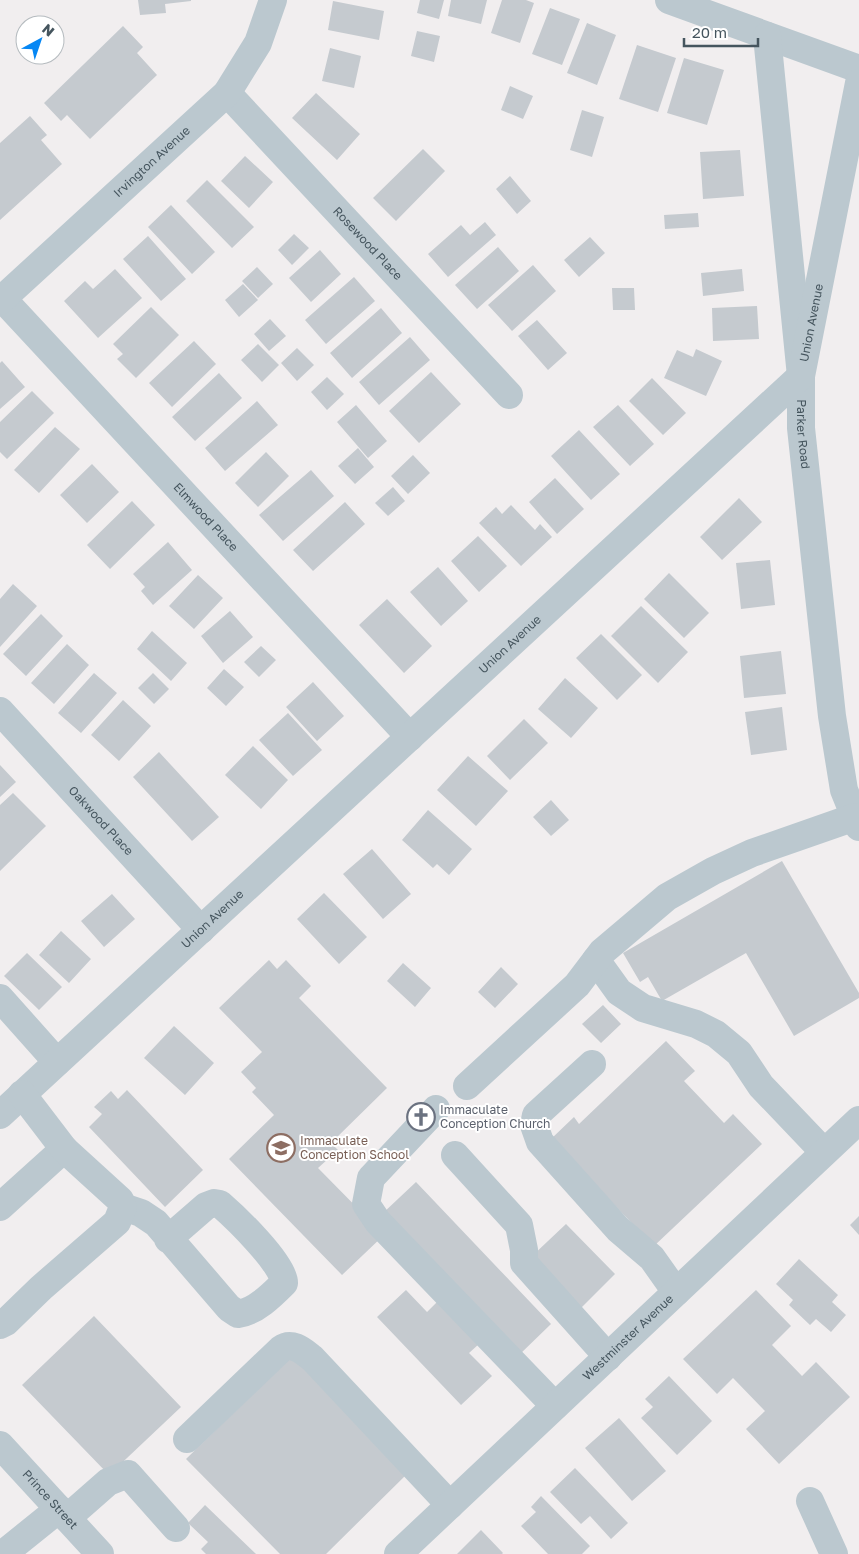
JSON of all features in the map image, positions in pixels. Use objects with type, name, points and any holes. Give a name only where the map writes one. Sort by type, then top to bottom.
[{"type":"street","name":"Irvington Avenue","points":[[1,298],[227,93],[258,43],[273,0]]},
{"type":"street","points":[[669,0],[859,69]]},
{"type":"street","name":"Parker Road","points":[[767,36],[801,376],[801,428],[832,716],[844,790],[857,822]]},
{"type":"street","name":"Union Avenue","points":[[0,1115],[801,376],[859,83]]},
{"type":"street","name":"Rosewood Place","points":[[227,93],[509,395]]},
{"type":"street","name":"Elmwood Place","points":[[1,298],[410,737]]},
{"type":"street","name":"Oakwood Place","points":[[0,711],[201,930]]},
{"type":"street","points":[[467,1086],[577,985],[602,952],[667,897],[752,853],[857,822]]},
{"type":"street","points":[[596,960],[619,992],[643,1008],[696,1024],[716,1034],[739,1053],[761,1086],[824,1152]]},
{"type":"street","points":[[0,998],[57,1062]]},
{"type":"street","points":[[592,1064],[536,1115],[534,1125],[540,1142],[618,1228],[652,1258],[676,1292]]},
{"type":"street","points":[[0,1324],[6,1322],[41,1288],[117,1222],[123,1207],[120,1200],[64,1149],[22,1094]]},
{"type":"street","points":[[436,1109],[371,1178],[366,1204],[378,1222],[555,1406]]},
{"type":"street","name":"Westminster Avenue","points":[[398,1554],[859,1120]]},
{"type":"street","points":[[0,1207],[64,1149]]},
{"type":"street","points":[[455,1155],[519,1225],[524,1250],[524,1263],[608,1357]]},
{"type":"street","points":[[123,1207],[142,1214],[156,1223],[168,1239]]},
{"type":"street","points":[[187,1439],[281,1349],[289,1346],[295,1347],[312,1358],[450,1505]]},
{"type":"street","name":"Prince Street","points":[[0,1445],[100,1554]]},
{"type":"street","points":[[3,1554],[108,1482],[128,1474],[176,1528]]},
{"type":"street","points":[[810,1501],[834,1554]]},
{"type":"building","points":[[138,0],[191,1],[165,4],[166,13],[140,15]]},
{"type":"building","points":[[420,0],[444,0],[439,19],[417,13]]},
{"type":"building","points":[[451,0],[487,0],[481,24],[448,16]]},
{"type":"building","points":[[502,0],[526,0],[534,3],[520,43],[491,33]]},
{"type":"building","points":[[333,1],[384,11],[379,40],[328,30]]},
{"type":"building","points":[[550,8],[580,19],[562,65],[532,54]]},
{"type":"building","points":[[587,23],[616,35],[597,85],[567,73]]},
{"type":"building","points":[[123,26],[143,47],[137,53],[157,75],[90,139],[67,115],[61,121],[44,103]]},
{"type":"building","points":[[417,31],[440,36],[434,62],[411,56]]},
{"type":"building","points":[[637,45],[676,58],[658,112],[619,99]]},
{"type":"building","points":[[330,48],[361,56],[354,88],[322,81]]},
{"type":"building","points":[[684,58],[724,70],[707,125],[667,113]]},
{"type":"building","points":[[510,86],[533,96],[523,119],[501,110]]},
{"type":"building","points":[[316,93],[360,134],[337,160],[292,118]]},
{"type":"building","points":[[582,110],[604,117],[592,157],[570,150]]},
{"type":"building","points":[[30,116],[47,135],[41,140],[62,164],[0,220],[0,143]]},
{"type":"building","points":[[423,149],[445,171],[396,221],[373,198]]},
{"type":"building","points":[[740,150],[744,196],[703,199],[700,152]]},
{"type":"building","points":[[245,156],[273,182],[249,208],[221,181]]},
{"type":"building","points":[[510,176],[531,201],[517,214],[496,189]]},
{"type":"building","points":[[207,180],[254,227],[232,248],[186,201]]},
{"type":"building","points":[[171,205],[215,252],[192,274],[148,227]]},
{"type":"building","points":[[698,213],[699,227],[665,229],[664,215]]},
{"type":"building","points":[[485,222],[496,235],[448,277],[428,254],[461,225],[470,235]]},
{"type":"building","points":[[294,234],[309,248],[292,265],[278,250]]},
{"type":"building","points":[[148,236],[186,279],[161,301],[123,259]]},
{"type":"building","points":[[590,237],[605,253],[579,277],[564,260]]},
{"type":"building","points":[[498,247],[519,271],[477,309],[455,285]]},
{"type":"building","points":[[320,250],[341,274],[311,302],[289,278]]},
{"type":"building","points":[[533,265],[556,291],[512,331],[488,305]]},
{"type":"building","points":[[257,267],[273,284],[258,298],[242,281]]},
{"type":"building","points":[[115,269],[142,298],[98,338],[64,301],[85,281],[93,289]]},
{"type":"building","points":[[742,269],[744,291],[703,296],[701,273]]},
{"type":"building","points":[[354,277],[375,301],[326,344],[305,320]]},
{"type":"building","points":[[243,284],[258,300],[239,317],[225,300]]},
{"type":"building","points":[[612,288],[634,288],[635,310],[613,310]]},
{"type":"building","points":[[757,306],[759,339],[713,341],[712,308]]},
{"type":"building","points":[[151,307],[179,335],[136,378],[117,359],[123,354],[113,344]]},
{"type":"building","points":[[381,308],[402,333],[352,378],[330,353]]},
{"type":"building","points":[[270,319],[286,336],[269,351],[254,334]]},
{"type":"building","points":[[537,320],[567,353],[548,370],[518,336]]},
{"type":"building","points":[[410,337],[430,360],[379,405],[359,382]]},
{"type":"building","points":[[194,341],[216,364],[172,407],[149,383]]},
{"type":"building","points":[[258,344],[279,365],[262,382],[241,360]]},
{"type":"building","points":[[297,348],[314,365],[297,381],[281,363]]},
{"type":"building","points":[[696,349],[722,361],[706,396],[664,378],[677,350],[693,357]]},
{"type":"building","points":[[2,361],[25,387],[0,409],[0,363]]},
{"type":"building","points":[[431,372],[461,404],[419,443],[389,411]]},
{"type":"building","points":[[219,373],[242,398],[195,441],[172,417]]},
{"type":"building","points":[[327,377],[344,394],[327,410],[311,392]]},
{"type":"building","points":[[652,378],[686,413],[663,435],[629,401]]},
{"type":"building","points":[[32,391],[54,413],[7,459],[0,452],[0,422]]},
{"type":"building","points":[[257,401],[278,425],[225,471],[205,448]]},
{"type":"building","points":[[356,405],[387,441],[368,458],[337,422]]},
{"type":"building","points":[[618,405],[654,444],[630,466],[593,427]]},
{"type":"building","points":[[55,427],[80,449],[39,493],[14,470]]},
{"type":"building","points":[[579,430],[620,474],[591,500],[551,456]]},
{"type":"building","points":[[358,448],[374,467],[355,484],[338,466]]},
{"type":"building","points":[[266,452],[289,476],[258,507],[235,483]]},
{"type":"building","points":[[413,455],[430,473],[408,494],[391,476]]},
{"type":"building","points":[[92,464],[119,492],[87,523],[60,495]]},
{"type":"building","points":[[311,470],[334,496],[283,541],[259,515]]},
{"type":"building","points":[[555,478],[584,509],[557,534],[529,502]]},
{"type":"building","points":[[393,487],[405,501],[388,516],[375,503]]},
{"type":"building","points":[[739,498],[762,522],[722,560],[700,537]]},
{"type":"building","points":[[132,501],[155,525],[110,569],[87,545]]},
{"type":"building","points":[[345,502],[365,524],[313,571],[293,550]]},
{"type":"building","points":[[511,505],[535,530],[540,524],[552,537],[521,566],[479,523],[496,507],[502,514]]},
{"type":"building","points":[[478,536],[507,566],[479,592],[451,561]]},
{"type":"building","points":[[168,542],[192,570],[153,605],[141,591],[145,587],[133,574]]},
{"type":"building","points":[[770,560],[775,605],[741,609],[736,563]]},
{"type":"building","points":[[438,567],[468,601],[441,626],[410,592]]},
{"type":"building","points":[[669,573],[709,613],[684,638],[644,599]]},
{"type":"building","points":[[198,575],[223,598],[194,629],[169,606]]},
{"type":"building","points":[[13,584],[37,606],[0,647],[0,599]]},
{"type":"building","points":[[387,599],[432,646],[404,673],[359,625]]},
{"type":"building","points":[[641,606],[688,652],[658,683],[611,636]]},
{"type":"building","points":[[230,611],[253,637],[223,663],[201,636]]},
{"type":"building","points":[[41,614],[63,636],[26,676],[3,654]]},
{"type":"building","points":[[152,631],[187,663],[171,681],[137,649]]},
{"type":"building","points":[[601,634],[642,675],[617,700],[576,658]]},
{"type":"building","points":[[67,644],[89,665],[54,704],[31,683]]},
{"type":"building","points":[[261,646],[276,660],[259,677],[244,662]]},
{"type":"building","points":[[781,651],[786,694],[744,698],[740,656]]},
{"type":"building","points":[[224,669],[244,687],[226,706],[207,688]]},
{"type":"building","points":[[94,673],[117,693],[81,733],[58,713]]},
{"type":"building","points":[[153,673],[169,689],[154,704],[138,688]]},
{"type":"building","points":[[565,678],[598,708],[571,738],[538,709]]},
{"type":"building","points":[[313,682],[344,716],[317,741],[286,707]]},
{"type":"building","points":[[123,700],[151,726],[119,761],[91,735]]},
{"type":"building","points":[[782,707],[787,750],[751,755],[745,712]]},
{"type":"building","points":[[288,713],[322,750],[293,776],[259,740]]},
{"type":"building","points":[[524,719],[548,743],[510,780],[487,756]]},
{"type":"building","points":[[253,746],[288,780],[261,809],[225,775]]},
{"type":"building","points":[[159,752],[219,817],[192,841],[133,777]]},
{"type":"building","points":[[468,756],[508,791],[476,826],[437,790]]},
{"type":"building","points":[[0,765],[16,782],[0,797]]},
{"type":"building","points":[[13,793],[46,826],[0,871],[0,805]]},
{"type":"building","points":[[551,800],[569,820],[551,836],[533,817]]},
{"type":"building","points":[[428,810],[472,849],[449,875],[437,864],[433,868],[402,840]]},
{"type":"building","points":[[372,849],[411,894],[383,919],[343,874]]},
{"type":"building","points":[[782,861],[859,993],[859,998],[794,1036],[746,953],[662,1001],[648,977],[640,982],[623,953]]},
{"type":"building","points":[[324,893],[367,937],[339,964],[297,919]]},
{"type":"building","points":[[112,894],[135,919],[104,947],[81,921]]},
{"type":"building","points":[[61,931],[91,959],[69,983],[39,955]]},
{"type":"building","points":[[27,953],[62,987],[39,1010],[4,976]]},
{"type":"building","points":[[269,960],[277,969],[286,960],[311,986],[299,998],[387,1088],[331,1143],[338,1150],[318,1168],[384,1235],[342,1275],[229,1159],[274,1115],[252,1092],[256,1088],[241,1072],[262,1052],[219,1008]]},
{"type":"building","points":[[403,963],[431,988],[415,1007],[387,981]]},
{"type":"building","points":[[501,967],[518,984],[495,1008],[478,992]]},
{"type":"building","points":[[603,1005],[621,1024],[601,1043],[582,1024]]},
{"type":"building","points":[[174,1026],[214,1063],[185,1095],[144,1058]]},
{"type":"building","points":[[666,1041],[695,1071],[684,1081],[724,1123],[733,1114],[762,1144],[654,1246],[551,1139],[574,1117],[579,1124]]},
{"type":"building","points":[[127,1090],[203,1170],[165,1207],[89,1127],[102,1114],[94,1107],[111,1091],[118,1099]]},
{"type":"building","points":[[416,1182],[551,1324],[517,1357],[382,1214]]},
{"type":"building","points":[[859,1216],[859,1235],[850,1225]]},
{"type":"building","points":[[566,1224],[615,1274],[580,1309],[530,1258]]},
{"type":"building","points":[[799,1259],[838,1295],[832,1302],[846,1315],[831,1332],[816,1319],[810,1325],[789,1305],[793,1300],[776,1284]]},
{"type":"building","points":[[406,1290],[427,1312],[438,1301],[479,1344],[469,1353],[492,1376],[461,1405],[377,1317]]},
{"type":"building","points":[[756,1290],[791,1326],[772,1345],[802,1376],[816,1362],[850,1397],[779,1464],[746,1429],[765,1411],[733,1378],[717,1394],[683,1359]]},
{"type":"building","points":[[94,1316],[181,1407],[109,1475],[22,1385]]},
{"type":"building","points":[[292,1356],[407,1474],[326,1554],[280,1554],[186,1459]]},
{"type":"building","points":[[669,1376],[712,1421],[677,1455],[641,1418],[653,1407],[645,1399]]},
{"type":"building","points":[[619,1418],[666,1471],[632,1501],[585,1448]]},
{"type":"building","points":[[575,1468],[628,1523],[611,1539],[590,1516],[581,1524],[550,1492]]},
{"type":"building","points":[[541,1496],[590,1546],[582,1554],[548,1554],[521,1526],[536,1512],[531,1507]]},
{"type":"building","points":[[205,1505],[256,1554],[206,1554],[201,1549],[208,1542],[188,1523]]},
{"type":"building","points":[[481,1530],[502,1554],[457,1554]]},
{"type":"place","name":"Immaculate Conception Church","points":[[421,1117]]},
{"type":"place","name":"Immaculate Conception School","points":[[281,1148]]}]
